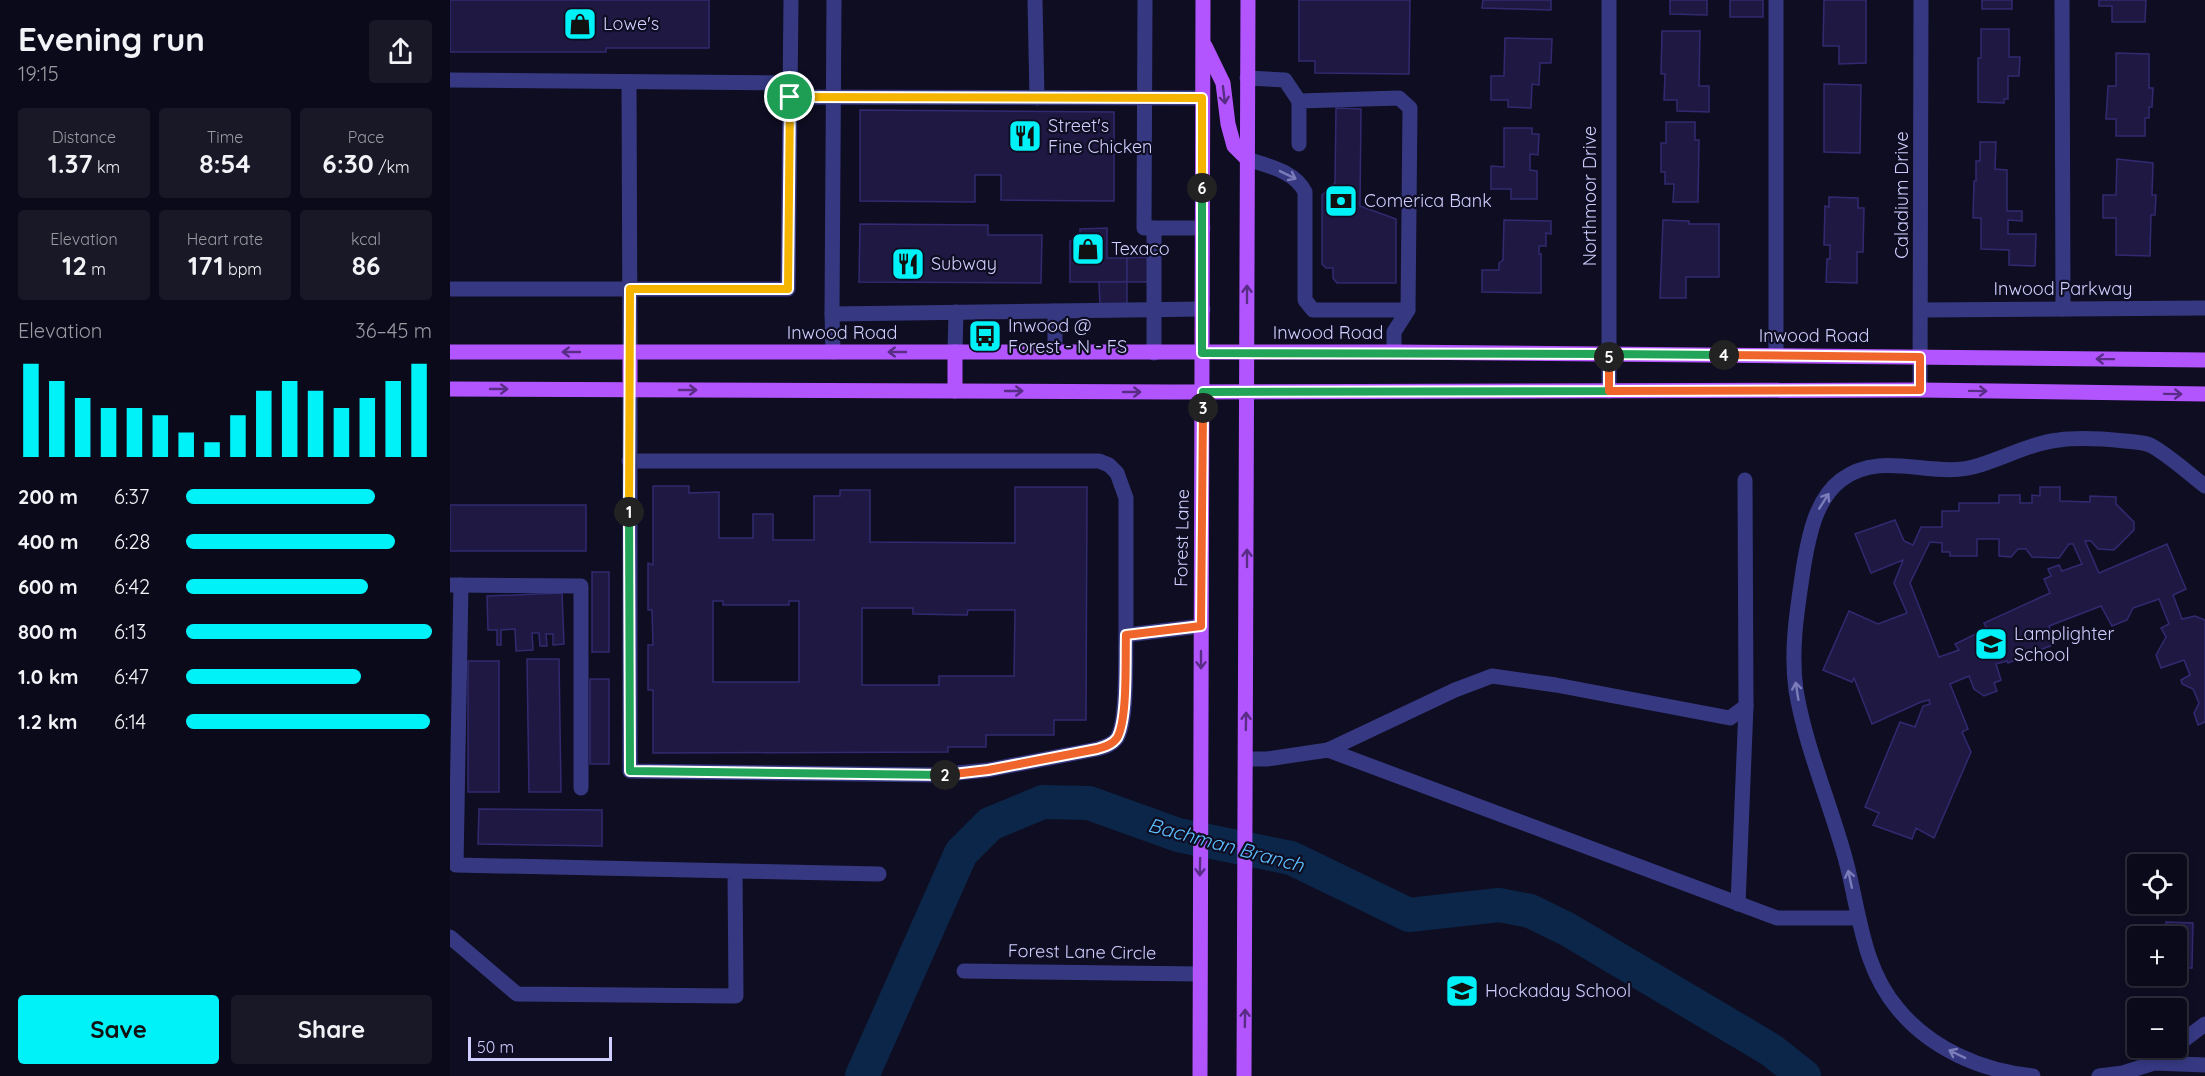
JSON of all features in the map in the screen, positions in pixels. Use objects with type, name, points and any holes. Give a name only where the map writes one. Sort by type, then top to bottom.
[{"type":"main road","name":"Forest Lane","points":[[1200,1076],[1203,0]]},
{"type":"main road","points":[[1244,1076],[1248,0]]},
{"type":"main road","points":[[1203,41],[1223,83],[1228,124],[1234,146],[1247,159]]},
{"type":"main road","name":"Inwood Road","points":[[450,351],[1394,352],[2205,360]]},
{"type":"main road","points":[[630,352],[630,390]]},
{"type":"main road","points":[[955,352],[955,391]]},
{"type":"main road","points":[[450,389],[1203,392],[1920,390],[2205,394]]},
{"type":"street","points":[[450,289],[788,289],[791,0]]},
{"type":"street","points":[[833,352],[834,0]]},
{"type":"street","points":[[1035,0],[1037,98]]},
{"type":"street","points":[[1145,0],[1144,228],[1203,228]]},
{"type":"street","name":"Northmoor Drive","points":[[1609,0],[1609,391]]},
{"type":"street","points":[[1776,0],[1776,356]]},
{"type":"street","name":"Caladium Drive","points":[[1920,390],[1921,0]]},
{"type":"street","points":[[2062,0],[2063,309]]},
{"type":"street","points":[[1247,78],[1285,80],[1299,101],[1299,144]]},
{"type":"street","points":[[450,80],[629,82],[790,90],[833,97],[1202,98]]},
{"type":"street","points":[[629,82],[630,352]]},
{"type":"street","points":[[1299,101],[1399,98],[1410,108],[1408,310],[1394,332],[1394,352]]},
{"type":"street","points":[[1247,159],[1290,175],[1300,182],[1305,192],[1305,300],[1313,310],[1408,310]]},
{"type":"street","points":[[1154,228],[1154,353]]},
{"type":"street","name":"Inwood Parkway","points":[[1921,310],[2205,308]]},
{"type":"street","points":[[832,314],[1203,309]]},
{"type":"street","points":[[1055,311],[1055,352]]},
{"type":"street","points":[[955,352],[956,312]]},
{"type":"street","points":[[629,461],[1099,461],[1110,465],[1117,473],[1126,498],[1126,635],[1123,706],[1116,738],[1110,745],[1097,749],[988,770],[937,775],[630,771],[629,461],[630,390]]},
{"type":"street","points":[[2033,1076],[2012,1074],[1976,1063],[1933,1042],[1898,1010],[1874,975],[1858,918],[1847,865],[1802,718],[1795,679],[1796,620],[1811,531],[1823,500],[1841,480],[1863,468],[1897,464],[1952,471],[1977,466],[2058,440],[2113,440],[2150,444],[2205,486]]},
{"type":"street","points":[[1738,904],[1746,706],[1745,480]]},
{"type":"street","points":[[581,788],[580,585],[456,585],[453,869],[879,874]]},
{"type":"street","points":[[1126,635],[1201,626]]},
{"type":"street","points":[[1246,759],[1267,759],[1328,750],[1455,690],[1492,676],[1730,718],[1746,706]]},
{"type":"street","points":[[1328,750],[1777,918],[1858,918]]},
{"type":"street","points":[[450,937],[517,994],[736,996],[735,871]]},
{"type":"street","name":"Forest Lane Circle","points":[[964,971],[1200,974]]},
{"type":"street","points":[[2187,1038],[2205,1024]]},
{"type":"street","points":[[2099,1076],[2123,1073],[2154,1063],[2160,1058]]},
{"type":"street","points":[[2154,1063],[2205,1065]]},
{"type":"building","name":"Lowe's","points":[[450,0],[709,0],[709,48],[606,48],[606,52],[450,52]]},
{"type":"building","points":[[1299,0],[1410,0],[1409,74],[1315,73],[1315,61],[1299,61]]},
{"type":"building","points":[[1483,0],[1551,0],[1551,10],[1482,8]]},
{"type":"building","points":[[1670,0],[1707,0],[1707,15],[1670,14]]},
{"type":"building","points":[[1730,0],[1763,0],[1763,17],[1730,17]]},
{"type":"building","points":[[1824,0],[1866,0],[1866,63],[1839,64],[1839,46],[1823,46]]},
{"type":"building","points":[[1982,0],[2012,0],[2012,9],[1982,9]]},
{"type":"building","points":[[2099,0],[2146,0],[2145,22],[2112,22],[2112,6],[2099,6]]},
{"type":"building","points":[[1981,29],[2009,29],[2009,57],[2020,57],[2019,76],[2008,76],[2008,99],[2004,99],[2004,103],[1978,102],[1978,58],[1981,58]]},
{"type":"building","points":[[1662,31],[1700,31],[1699,86],[1709,86],[1709,112],[1677,111],[1677,100],[1664,100],[1665,74],[1661,74]]},
{"type":"building","points":[[1505,38],[1552,39],[1551,63],[1540,63],[1539,85],[1532,84],[1531,108],[1508,107],[1508,100],[1491,100],[1491,76],[1504,76]]},
{"type":"building","points":[[2116,53],[2149,54],[2149,88],[2153,88],[2152,107],[2149,107],[2149,118],[2145,118],[2145,136],[2116,136],[2116,119],[2106,119],[2108,86],[2116,86]]},
{"type":"building","points":[[1824,84],[1861,85],[1860,153],[1824,152]]},
{"type":"building","name":"Comerica Bank","points":[[1336,108],[1361,109],[1360,206],[1396,219],[1396,283],[1337,283],[1333,278],[1333,268],[1326,268],[1322,264],[1322,195],[1335,183]]},
{"type":"building","points":[[860,110],[1114,112],[1114,201],[1001,200],[1001,175],[975,175],[975,202],[860,201]]},
{"type":"building","points":[[1666,122],[1695,122],[1695,140],[1699,140],[1698,202],[1673,202],[1674,184],[1665,184],[1665,172],[1661,172],[1661,143],[1666,143]]},
{"type":"building","points":[[1504,128],[1532,128],[1532,134],[1539,134],[1538,155],[1530,154],[1530,170],[1537,171],[1537,199],[1511,199],[1511,189],[1491,189],[1491,166],[1504,167]]},
{"type":"building","points":[[1980,142],[1996,142],[1995,169],[2007,170],[2007,211],[2022,211],[2022,221],[2008,220],[2008,234],[2036,234],[2035,266],[2009,265],[2009,250],[1981,249],[1981,218],[1973,218],[1974,181],[1976,181],[1976,161],[1980,161]]},
{"type":"building","points":[[2117,159],[2153,163],[2152,195],[2156,195],[2155,215],[2151,215],[2150,256],[2116,255],[2116,218],[2103,218],[2103,195],[2116,195]]},
{"type":"building","points":[[1829,197],[1858,198],[1858,208],[1864,208],[1863,252],[1857,252],[1857,283],[1826,282],[1830,245],[1824,245],[1825,206],[1829,207]]},
{"type":"building","points":[[1504,220],[1551,221],[1551,234],[1546,233],[1546,246],[1539,246],[1541,293],[1482,292],[1482,270],[1499,270],[1499,263],[1503,260]]},
{"type":"building","points":[[1663,220],[1689,221],[1689,224],[1719,224],[1719,277],[1686,277],[1686,298],[1660,298]]},
{"type":"building","points":[[860,224],[988,225],[988,235],[1042,235],[1041,283],[859,282]]},
{"type":"building","name":"Texaco","points":[[1107,228],[1107,258],[1127,258],[1127,282],[1070,282],[1070,241],[1080,241],[1080,229]]},
{"type":"building","name":"Texaco","points":[[1148,257],[1148,282],[1127,282],[1127,258]]},
{"type":"building","name":"Texaco","points":[[1099,282],[1127,282],[1127,306],[1100,306]]},
{"type":"building","points":[[653,486],[689,486],[689,493],[719,492],[719,538],[753,538],[753,514],[773,514],[773,540],[814,540],[814,496],[840,496],[840,490],[870,490],[870,542],[1015,543],[1015,487],[1087,487],[1086,720],[1054,720],[1054,735],[986,735],[986,747],[948,747],[948,752],[653,753],[653,690],[648,690],[648,645],[653,645],[652,610],[648,610],[648,563],[653,565]],"holes":[[[713,601],[723,601],[723,605],[789,605],[789,601],[799,601],[799,682],[713,682]],[[862,608],[913,608],[913,614],[967,615],[968,610],[1015,610],[1014,676],[939,676],[939,685],[862,685]]]},
{"type":"building","points":[[2040,487],[2060,487],[2060,501],[2090,502],[2090,496],[2116,497],[2116,504],[2134,522],[2134,530],[2114,550],[2098,549],[2091,541],[2085,541],[2099,573],[2167,544],[2186,589],[2173,595],[2182,619],[2195,616],[2205,620],[2205,722],[2198,725],[2194,713],[2199,703],[2193,689],[2182,684],[2181,680],[2190,675],[2184,660],[2161,668],[2156,655],[2166,637],[2161,628],[2169,624],[2159,599],[2133,608],[2127,620],[2112,626],[2101,606],[2049,626],[2055,644],[2008,663],[2007,661],[1996,664],[2001,680],[1994,683],[1997,691],[1984,696],[1974,689],[1969,676],[1950,684],[1968,729],[1962,732],[1971,752],[1934,838],[1916,828],[1912,839],[1873,825],[1879,813],[1865,807],[1900,722],[1915,727],[1923,706],[1930,704],[1929,700],[1921,702],[1872,724],[1854,678],[1852,682],[1823,670],[1849,611],[1878,624],[1907,613],[1894,583],[1903,560],[1871,573],[1855,534],[1895,520],[1904,541],[1913,545],[1921,527],[1942,527],[1942,511],[1959,511],[1959,503],[1999,503],[1999,495],[2020,495],[2020,503],[2032,503],[2032,495],[2040,496]],"holes":[[[1977,539],[1999,539],[1999,556],[2011,557],[2018,549],[2026,549],[2032,557],[2059,558],[2069,544],[2073,544],[2082,564],[2062,571],[2059,565],[2048,569],[2051,576],[2044,579],[2050,593],[1984,623],[1989,634],[1981,638],[1978,633],[1955,644],[1959,650],[1939,657],[1910,583],[1930,542],[1942,543],[1942,552],[1950,552],[1950,556],[1977,556]]]},
{"type":"building","points":[[450,505],[586,505],[586,551],[450,551]]},
{"type":"building","points":[[592,572],[609,572],[609,652],[592,652]]},
{"type":"building","points":[[562,593],[564,644],[553,645],[553,634],[546,634],[547,646],[540,646],[539,633],[532,633],[533,650],[516,651],[515,629],[501,630],[501,645],[497,645],[497,630],[488,630],[487,596]]},
{"type":"building","points":[[527,659],[559,659],[561,792],[529,792]]},
{"type":"building","points":[[468,661],[499,661],[499,792],[468,792]]},
{"type":"building","points":[[590,679],[609,679],[609,764],[590,764]]},
{"type":"building","points":[[479,809],[602,810],[602,846],[478,844]]},
{"type":"building","points":[[2166,922],[2193,923],[2192,968],[2187,968],[2187,926],[2166,926]]},
{"type":"waterway","name":"Bachman Branch","points":[[862,1076],[961,853],[990,824],[1043,802],[1089,803],[1178,835],[1291,858],[1409,915],[1499,905],[1530,911],[1567,929],[1771,1050],[1804,1076]]},
{"type":"place","name":"Lowe's","points":[[580,24]]},
{"type":"place","name":"Street's Fine Chicken","points":[[1025,136]]},
{"type":"place","name":"Comerica Bank","points":[[1341,201]]},
{"type":"place","name":"Texaco","points":[[1088,249]]},
{"type":"place","name":"Subway","points":[[908,264]]},
{"type":"place","name":"Inwood @ Forest - N - FS","points":[[985,336]]},
{"type":"place","name":"Lamplighter School","points":[[1991,644]]},
{"type":"place","name":"Hockaday School","points":[[1462,991]]},
{"type":"route","points":[[790,97],[788,289],[630,289],[630,771],[958,774],[1110,745],[1116,738],[1120,727],[1126,635],[1201,626],[1203,392],[1609,391],[1609,354],[1920,357],[1920,390],[1609,391],[1609,354],[1202,353],[1202,98],[790,97]]}]
